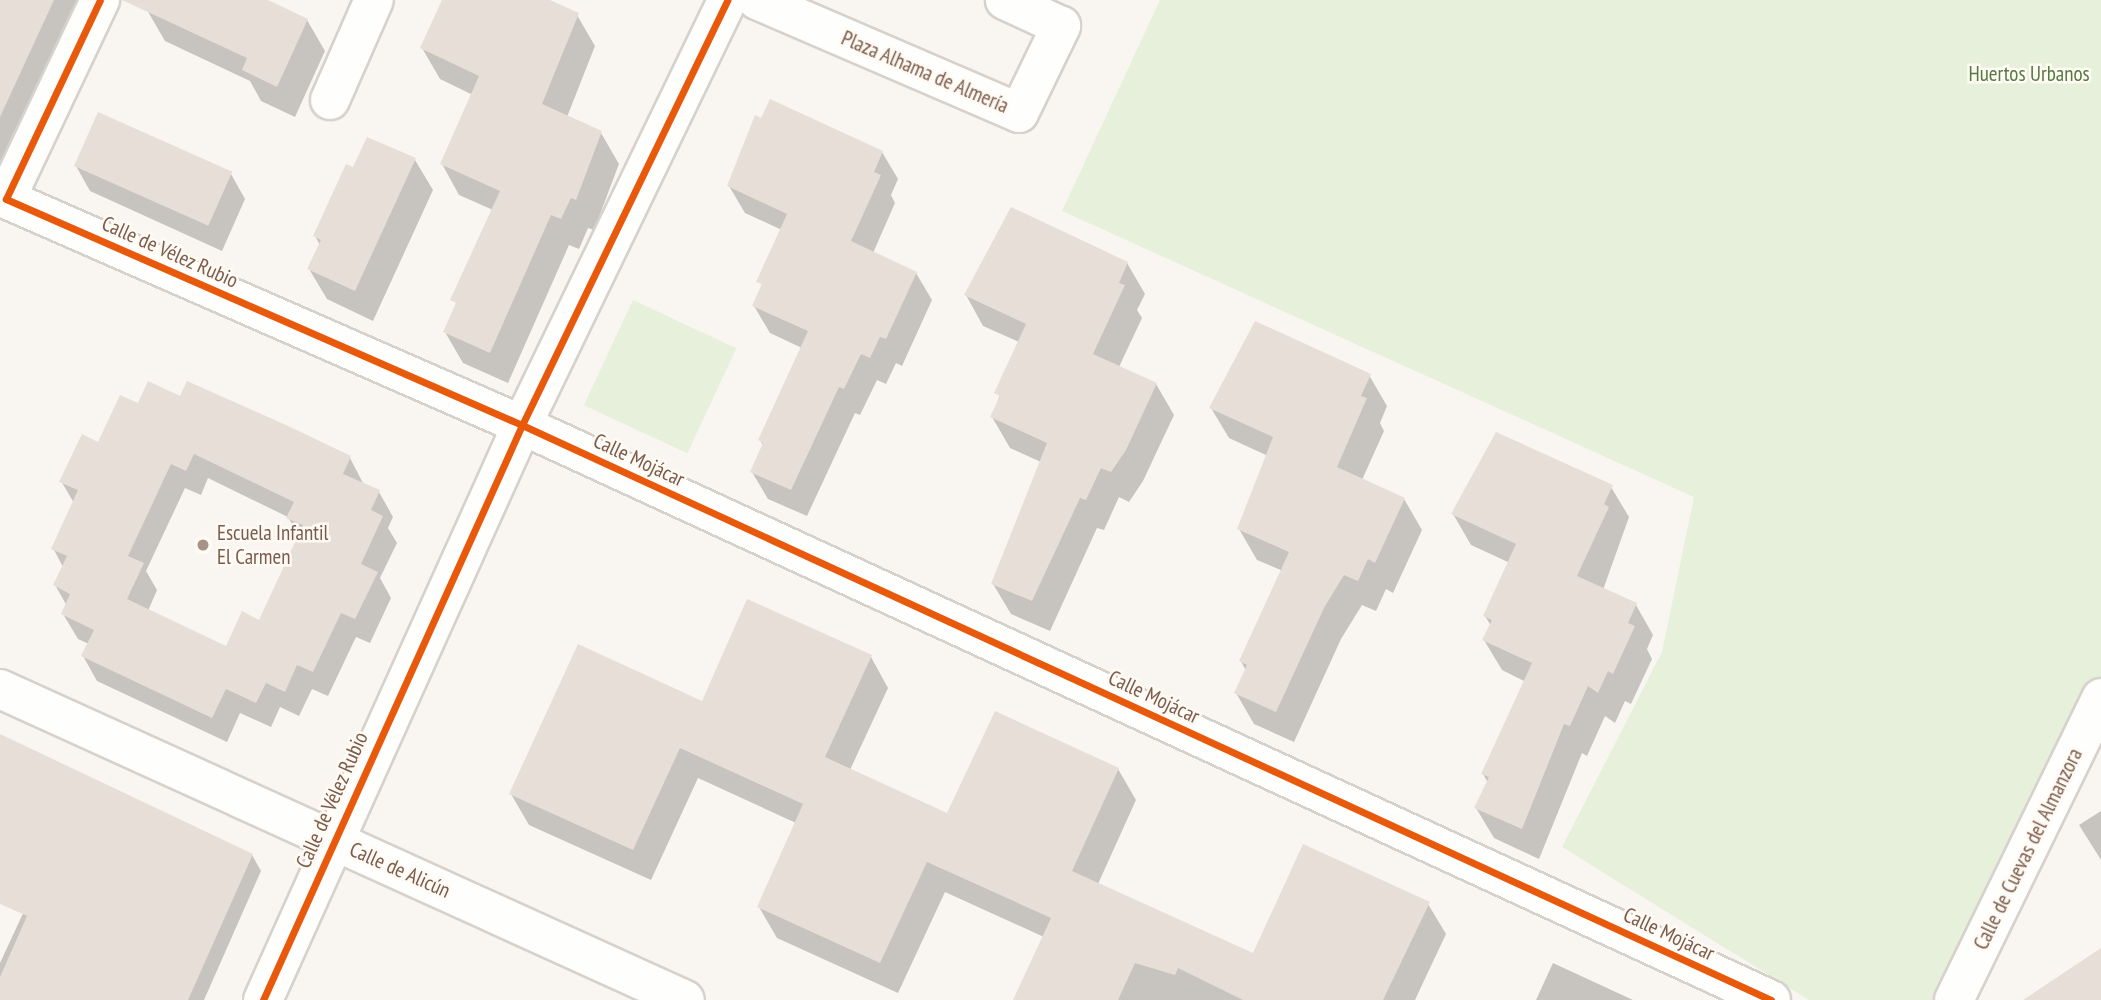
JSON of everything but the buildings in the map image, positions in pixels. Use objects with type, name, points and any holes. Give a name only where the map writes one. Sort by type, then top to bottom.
[{"type":"street","name":"Calle de Vélez Rubio","points":[[100,0],[6,199],[522,425]]},
{"type":"street","points":[[330,100],[374,0]]},
{"type":"street","name":"Calle de Vélez Rubio","points":[[263,1000],[333,839],[522,425],[727,0]]},
{"type":"street","name":"Plaza Alhama de Almería","points":[[763,1],[1019,113],[1067,13],[1005,0]]},
{"type":"street","name":"Calle Mojácar","points":[[522,425],[1772,1000]]},
{"type":"street","name":"Calle de Alicún","points":[[0,689],[685,1000]]},
{"type":"street","name":"Calle de Cuevas del Almanzora","points":[[1954,1000],[2101,698]]},
{"type":"green space","name":"Huertos Urbanos","points":[[1160,0],[2101,0],[2101,698],[1954,1000],[1809,1000],[1562,847],[1662,652],[1694,497],[1062,211]]},
{"type":"green space","points":[[633,300],[736,348],[687,453],[584,405]]},
{"type":"cycle path","points":[[100,0],[6,199],[522,425],[1771,1000]]},
{"type":"cycle path","points":[[263,1000],[522,425],[727,0]]},
{"type":"place","name":"Escuela Infantil El Carmen","points":[[203,545]]}]
